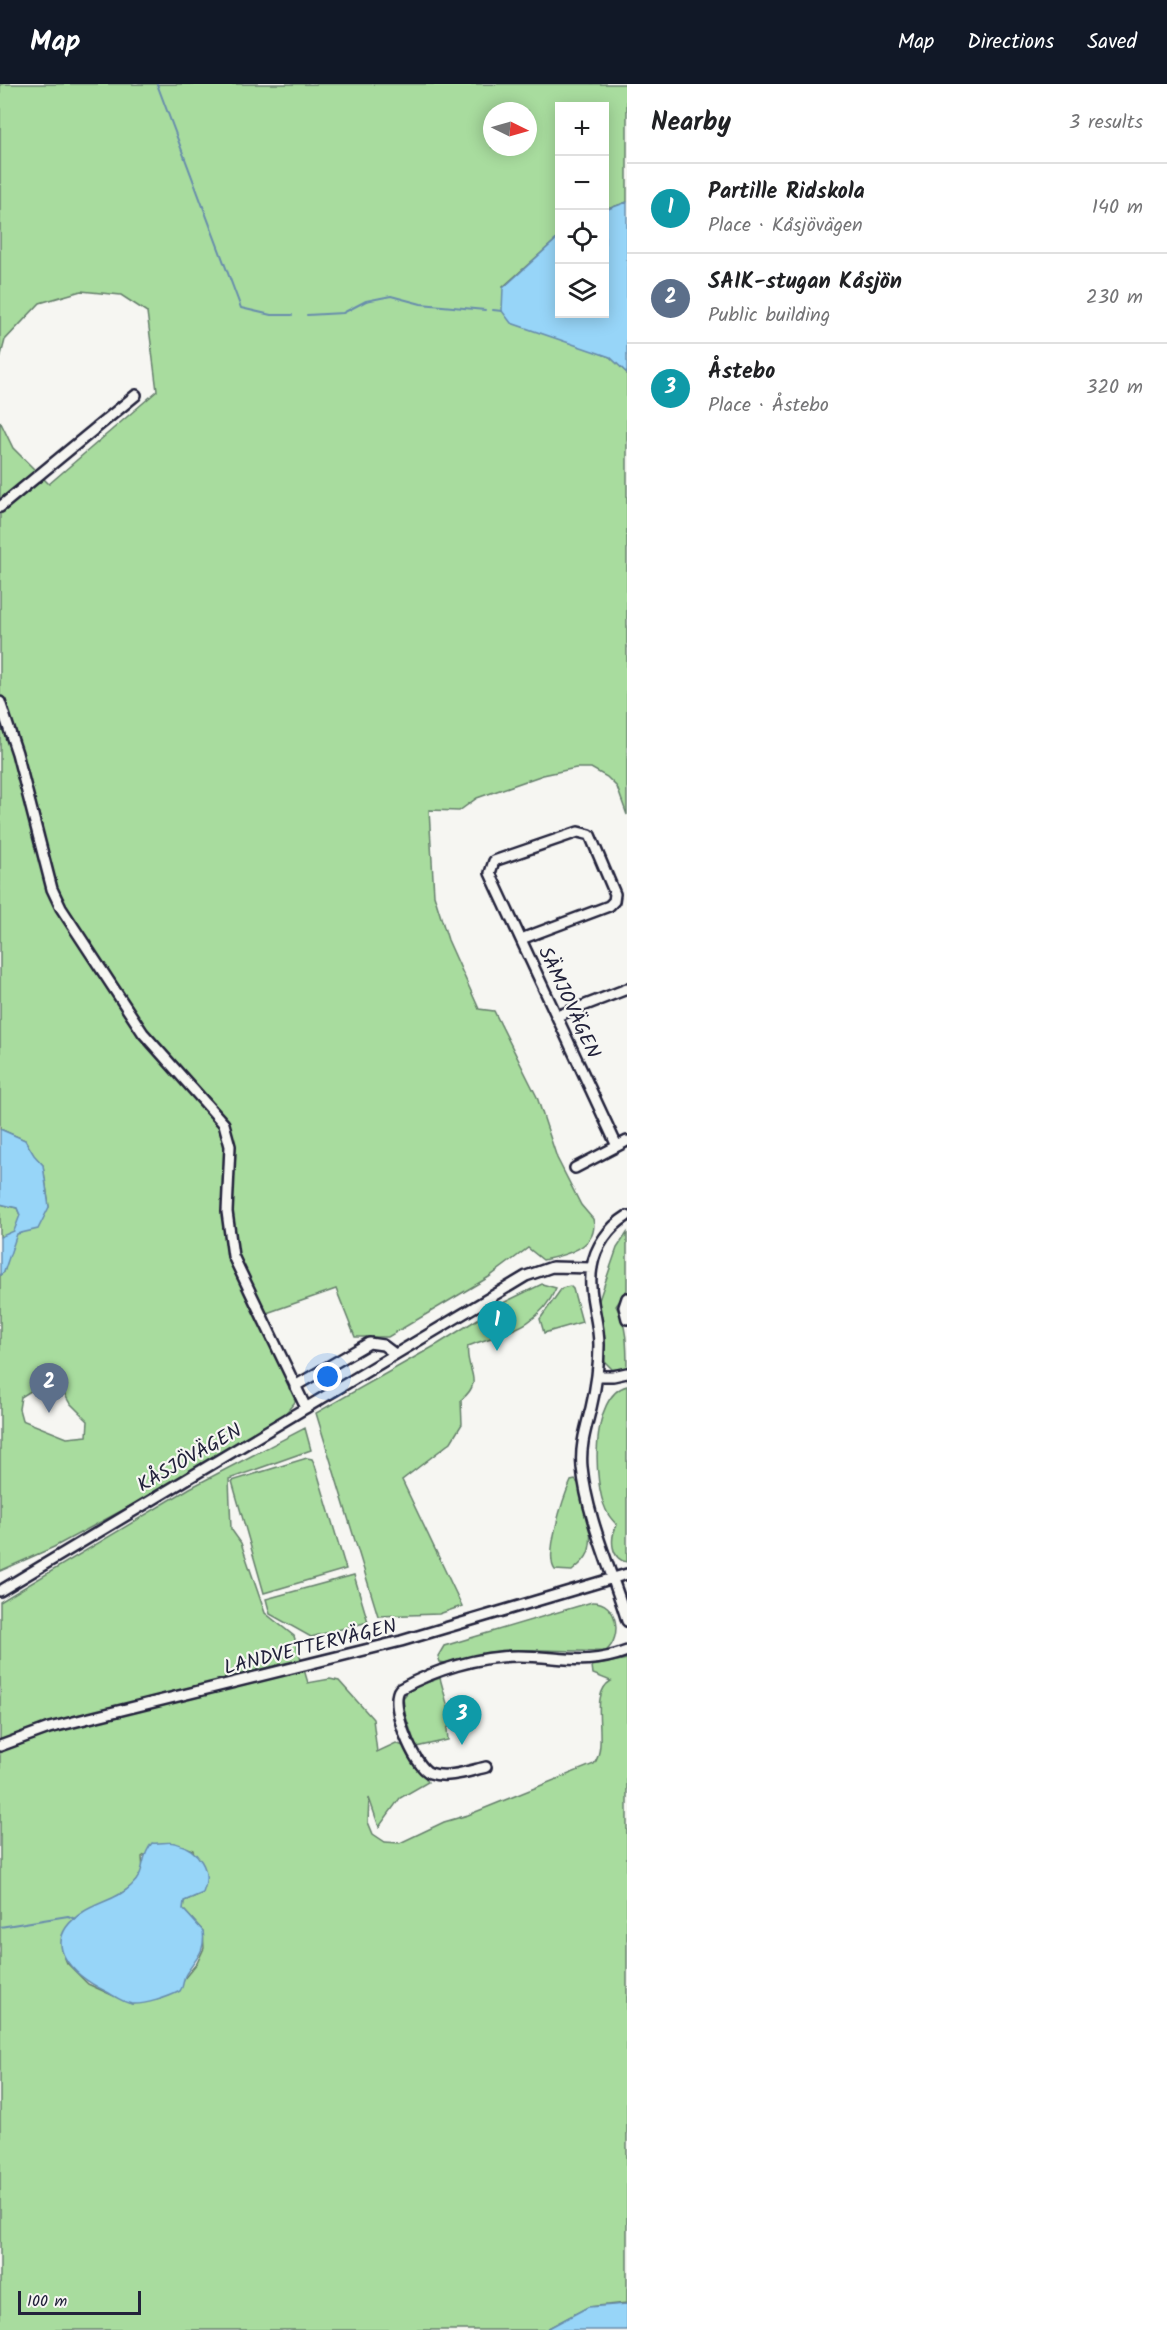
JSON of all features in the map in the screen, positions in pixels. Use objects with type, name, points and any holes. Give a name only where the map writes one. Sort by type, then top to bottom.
[{"type":"street","points":[[0,507],[136,395]]},
{"type":"street","points":[[0,702],[17,753],[52,889],[61,908],[143,1033],[224,1124],[230,1146],[227,1212],[233,1256],[306,1408]]},
{"type":"street","name":"SÄMJOVÄGEN","points":[[521,939],[609,906],[614,901],[615,894],[590,835],[578,832],[492,863],[490,873],[617,1146]]},
{"type":"street","points":[[557,1016],[627,989]]},
{"type":"street","points":[[575,1168],[627,1141]]},
{"type":"street","points":[[627,1216],[607,1233],[598,1246],[592,1268],[591,1283],[599,1342],[597,1376],[582,1442],[582,1468],[597,1528],[627,1621]]},
{"type":"street","name":"KÅSJÖVÄGEN","points":[[0,1591],[526,1276],[552,1267],[592,1268]]},
{"type":"street","points":[[627,1298],[624,1307],[627,1319]]},
{"type":"street","points":[[295,1386],[369,1343],[383,1345],[395,1354]]},
{"type":"street","points":[[597,1376],[613,1377],[627,1372]]},
{"type":"street","name":"LANDVETTERVÄGEN","points":[[0,1746],[49,1728],[401,1641],[627,1574]]},
{"type":"street","points":[[486,1767],[442,1774],[429,1773],[422,1767],[401,1721],[396,1700],[399,1689],[483,1659],[521,1656],[592,1661],[627,1651]]},
{"type":"green space","points":[[0,84],[627,84],[627,202],[609,209],[609,102],[555,102],[555,241],[503,287],[587,348],[610,357],[627,373],[627,815],[617,787],[607,777],[591,768],[576,768],[543,775],[477,798],[459,811],[429,810],[434,895],[448,940],[479,1009],[494,1011],[537,1097],[557,1158],[581,1205],[593,1219],[594,1229],[591,1237],[578,1249],[543,1260],[528,1248],[489,1277],[388,1337],[355,1337],[336,1289],[261,1315],[295,1393],[295,1402],[284,1415],[136,1503],[54,1547],[0,1571],[0,1275],[4,1272],[12,1243],[0,1237],[0,1204],[17,1208],[20,1215],[49,1207],[43,1165],[34,1156],[25,1140],[0,1129],[0,421],[13,448],[49,484],[157,391],[147,312],[121,295],[81,291],[40,303],[5,340],[0,359]],"holes":[[[50,1379],[57,1380],[69,1402],[88,1421],[87,1436],[67,1438],[22,1420],[19,1409],[21,1397]]]},
{"type":"green space","points":[[627,1233],[627,1290],[616,1306],[624,1328],[627,1370],[612,1369],[604,1361],[599,1300],[617,1248]]},
{"type":"green space","points":[[542,1284],[556,1288],[540,1312],[520,1327],[468,1346],[473,1380],[468,1393],[461,1400],[462,1424],[451,1442],[402,1480],[462,1606],[439,1614],[378,1616],[316,1413],[438,1344],[505,1302]]},
{"type":"green space","points":[[570,1286],[573,1289],[582,1322],[544,1333],[540,1319],[562,1288]]},
{"type":"green space","points":[[627,1386],[627,1562],[617,1557],[613,1547],[613,1535],[617,1525],[607,1512],[602,1497],[597,1461],[601,1422],[606,1405],[615,1393]]},
{"type":"green space","points":[[305,1428],[311,1450],[229,1479],[231,1529],[241,1543],[265,1613],[294,1636],[308,1683],[330,1679],[339,1681],[373,1719],[377,1752],[396,1743],[408,1748],[428,1782],[400,1798],[379,1827],[369,1798],[368,1822],[373,1834],[385,1842],[400,1843],[444,1822],[468,1815],[594,1764],[600,1744],[600,1696],[604,1687],[611,1681],[593,1674],[592,1666],[627,1659],[627,2303],[588,2307],[545,2330],[0,2330],[0,1602],[190,1488]],"holes":[[[172,1843],[193,1850],[203,1893],[184,1901],[183,1909],[203,1931],[204,1948],[197,1963],[183,1980],[160,1999],[132,2004],[88,1984],[67,1963],[62,1951],[62,1940],[82,1913],[118,1896],[133,1885],[143,1871],[142,1857],[161,1844]]]},
{"type":"green space","points":[[307,1458],[312,1459],[315,1465],[346,1569],[264,1593],[232,1481]]},
{"type":"green space","points":[[575,1480],[580,1486],[589,1515],[590,1546],[585,1558],[572,1571],[555,1570],[552,1563],[553,1540],[568,1489],[571,1481]]},
{"type":"green space","points":[[354,1575],[368,1622],[311,1637],[270,1614],[266,1599]]},
{"type":"green space","points":[[592,1602],[608,1607],[615,1621],[615,1637],[606,1651],[500,1651],[457,1662],[440,1662],[438,1656],[444,1646]]},
{"type":"green space","points":[[440,1678],[452,1722],[447,1729],[448,1740],[416,1747],[405,1714],[403,1698],[411,1688]]},
{"type":"water","points":[[627,202],[627,373],[610,357],[511,323],[502,311],[503,288],[555,241],[555,318],[609,318],[609,209]]},
{"type":"water","points":[[0,1129],[25,1140],[43,1165],[49,1207],[38,1229],[17,1234],[4,1272],[0,1275],[0,1237],[14,1231],[20,1215],[17,1208],[0,1204]]},
{"type":"water","points":[[172,1842],[183,1846],[197,1855],[205,1868],[206,1884],[203,1893],[184,1901],[183,1909],[203,1931],[204,1938],[199,1954],[185,1976],[180,1991],[157,2000],[132,2004],[122,2001],[95,1985],[73,1968],[65,1958],[61,1947],[62,1935],[69,1924],[83,1912],[120,1894],[136,1881],[145,1854],[152,1843]]},
{"type":"water","points":[[627,2304],[627,2330],[545,2330],[588,2307]]},
{"type":"waterway","points":[[157,84],[241,308],[271,315],[292,315]]},
{"type":"waterway","points":[[307,315],[343,313],[366,301],[391,296],[421,304],[485,310]]},
{"type":"waterway","points":[[493,310],[502,311]]},
{"type":"waterway","points":[[0,1927],[68,1916],[75,1919]]},
{"type":"place","name":"Partille Ridskola","points":[[497,1351]]},
{"type":"place","name":"SAIK-stugan Kåsjön","points":[[49,1413]]},
{"type":"place","name":"Åstebo","points":[[462,1745]]}]
